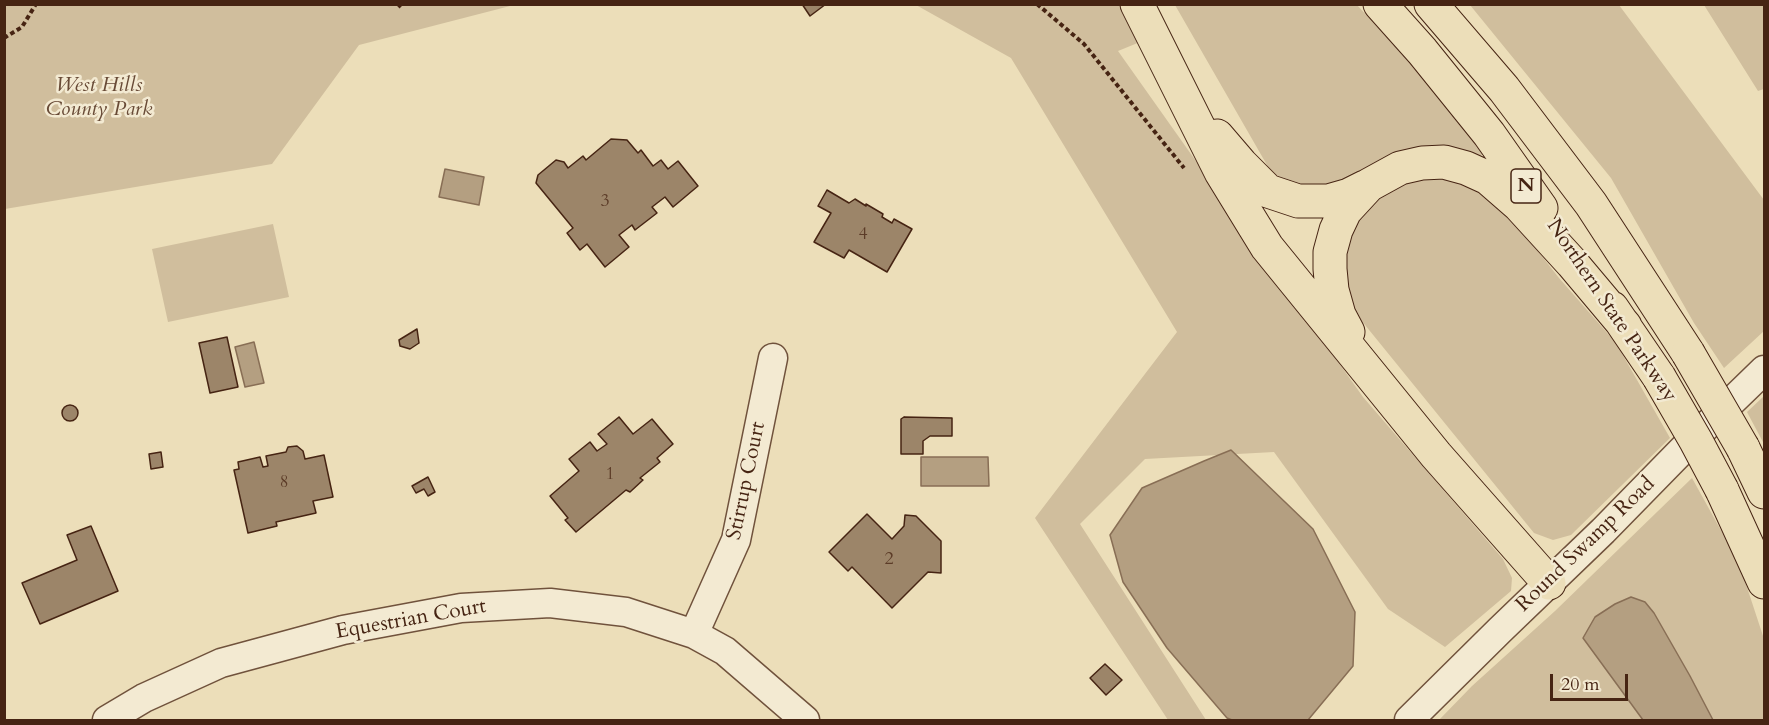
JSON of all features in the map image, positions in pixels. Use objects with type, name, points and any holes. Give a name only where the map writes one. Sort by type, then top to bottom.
[{"type":"highway","points":[[1137,4],[1221,172],[1267,247],[1437,455],[1549,583]]},
{"type":"highway","name":"Northern State Parkway","points":[[1380,4],[1422,51],[1489,134],[1659,377],[1722,490],[1764,582]]},
{"type":"highway","name":"Northern State Parkway","points":[[1431,4],[1504,89],[1591,204],[1688,353],[1743,448],[1764,492]]},
{"type":"highway","points":[[1181,94],[1241,164],[1268,191],[1298,201],[1328,201],[1349,195],[1400,168],[1422,163],[1444,162],[1466,168],[1488,178],[1519,205],[1572,263],[1625,327]]},
{"type":"highway","points":[[1369,185],[1345,211],[1336,230],[1330,252],[1330,269],[1332,290],[1339,315],[1384,389]]},
{"type":"street","name":"Stirrup Court","points":[[693,634],[736,540],[773,358]]},
{"type":"street","name":"Round Swamp Road","points":[[1409,720],[1764,370]]},
{"type":"street","name":"Equestrian Court","points":[[107,720],[144,698],[221,663],[343,630],[461,608],[550,603],[626,612],[693,634],[725,651],[805,720]]},
{"type":"path","points":[[4,38],[22,27],[36,4]]},
{"type":"green space","name":"West Hills County Park","points":[[4,5],[514,5],[359,45],[272,164],[5,209]]},
{"type":"green space","points":[[916,5],[1128,5],[1145,40],[1118,51],[1363,397],[1503,559],[1512,578],[1511,591],[1445,647],[1388,609],[1274,452],[1145,459],[1080,524],[1206,720],[1168,720],[1035,518],[1177,332],[1011,58]]},
{"type":"green space","points":[[1175,5],[1357,5],[1419,72],[1483,154],[1475,160],[1322,188],[1290,184],[1271,172]]},
{"type":"green space","points":[[1470,5],[1619,5],[1764,200],[1764,331],[1724,368],[1694,323],[1611,178]]},
{"type":"green space","points":[[1704,5],[1764,5],[1764,89],[1758,91]]},
{"type":"green space","points":[[1442,174],[1479,186],[1512,218],[1559,278],[1616,343],[1670,438],[1571,535],[1553,540],[1534,533],[1348,304],[1338,258],[1359,204],[1397,177]]},
{"type":"green space","points":[[273,224],[289,297],[168,322],[152,249]]},
{"type":"green space","points":[[1764,396],[1764,444],[1747,412]]},
{"type":"green space","points":[[1692,478],[1739,563],[1764,639],[1764,720],[1713,720],[1654,613],[1645,602],[1584,638],[1643,720],[1439,720],[1472,686],[1555,611]]},
{"type":"shaded area","points":[[445,169],[484,177],[479,205],[439,197]]},
{"type":"shaded area","points":[[254,342],[264,383],[245,387],[235,347]]},
{"type":"shaded area","points":[[1231,450],[1313,529],[1355,612],[1353,666],[1308,720],[1232,720],[1227,718],[1167,648],[1123,582],[1110,535],[1142,488]]},
{"type":"shaded area","points":[[921,457],[988,457],[989,486],[921,486]]},
{"type":"shaded area","points":[[1631,597],[1645,602],[1654,613],[1713,720],[1643,720],[1583,638],[1595,617]]},
{"type":"building","points":[[802,4],[826,4],[810,16]]},
{"type":"building","points":[[611,139],[627,140],[638,153],[641,150],[653,166],[661,160],[668,169],[678,161],[698,186],[673,207],[665,197],[652,207],[657,213],[635,230],[632,225],[619,235],[629,247],[605,267],[587,244],[580,250],[567,233],[573,228],[536,183],[538,175],[556,160],[564,162],[568,168],[583,156],[586,160]]},
{"type":"building","points":[[827,190],[849,203],[855,199],[866,206],[866,204],[883,214],[882,217],[892,223],[894,219],[912,229],[887,272],[849,250],[844,258],[814,242],[831,213],[818,206]]},
{"type":"building","points":[[417,329],[419,343],[410,349],[400,346],[399,340]]},
{"type":"building","points":[[227,337],[238,387],[210,393],[199,343]]},
{"type":"building","points":[[70,405],[76,407],[78,413],[76,419],[70,421],[64,419],[62,413],[64,407]]},
{"type":"building","points":[[619,417],[633,434],[652,419],[673,444],[657,458],[660,462],[640,478],[643,480],[630,492],[626,490],[576,532],[565,520],[568,518],[550,496],[579,471],[569,459],[590,442],[597,451],[607,444],[598,434]]},
{"type":"building","points":[[904,417],[952,418],[952,436],[930,436],[923,441],[923,454],[901,454],[901,419]]},
{"type":"building","points":[[297,446],[303,451],[305,459],[324,455],[333,497],[313,501],[316,513],[276,522],[277,526],[248,533],[234,470],[239,469],[238,462],[260,457],[263,467],[268,466],[266,456],[286,452],[288,447]]},
{"type":"building","points":[[161,452],[163,467],[151,469],[149,454]]},
{"type":"building","points":[[428,477],[435,492],[428,496],[424,489],[416,493],[412,486]]},
{"type":"building","points":[[867,514],[892,539],[904,526],[905,515],[916,516],[941,541],[941,573],[928,572],[892,608],[852,567],[848,571],[829,552]]},
{"type":"building","points":[[91,526],[118,591],[40,624],[22,583],[77,560],[67,535]]},
{"type":"building","points":[[1105,664],[1122,680],[1106,695],[1090,678]]}]
